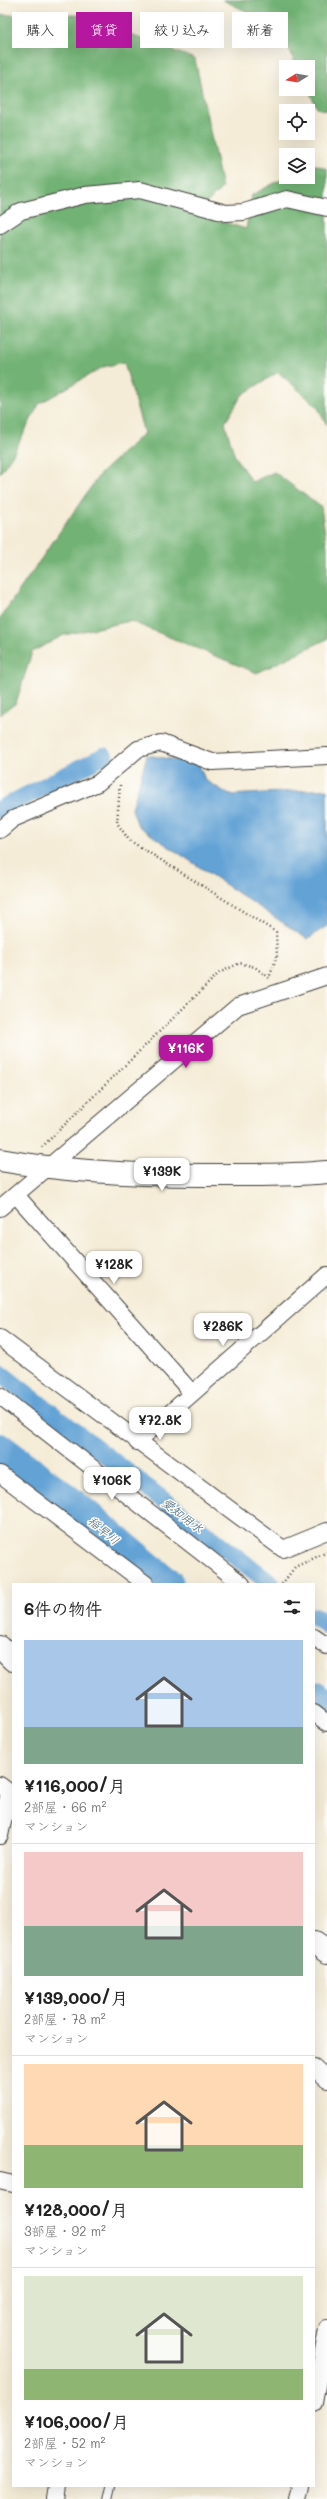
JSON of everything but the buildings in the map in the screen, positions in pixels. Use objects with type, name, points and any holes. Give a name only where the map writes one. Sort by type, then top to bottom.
[{"type":"street","points":[[0,225],[21,211],[85,195],[140,190],[226,213],[244,212],[287,200],[327,208]]},
{"type":"street","points":[[0,830],[13,820],[98,783],[138,749],[161,743],[212,762],[327,756]]},
{"type":"street","points":[[0,1208],[48,1169],[238,1006],[327,976]]},
{"type":"street","points":[[0,1160],[48,1169],[153,1175],[285,1176],[327,1172]]},
{"type":"street","points":[[16,1195],[192,1393]]},
{"type":"street","points":[[137,1442],[327,1274]]},
{"type":"street","points":[[0,1338],[137,1442],[283,1549],[327,1532]]},
{"type":"street","points":[[0,1396],[241,1583]]},
{"type":"street","points":[[0,1474],[145,1583]]},
{"type":"street","points":[[315,1638],[327,1646]]},
{"type":"street","points":[[0,1647],[12,1659]]},
{"type":"street","points":[[315,1714],[327,1723]]},
{"type":"street","points":[[0,1836],[7,1791]]},
{"type":"street","points":[[315,1944],[327,1952]]},
{"type":"street","points":[[315,2069],[327,2080]]},
{"type":"street","points":[[0,2181],[12,2184]]},
{"type":"street","points":[[315,2397],[327,2328]]},
{"type":"street","points":[[54,2499],[56,2487]]},
{"type":"street","points":[[297,2499],[300,2487]]},
{"type":"lane","points":[[108,2499],[111,2487]]},
{"type":"path","points":[[121,763],[117,823],[128,840],[276,932],[277,957],[269,979],[270,995]]},
{"type":"path","points":[[25,1164],[219,974],[240,963],[255,968],[269,979]]},
{"type":"path","points":[[283,1583],[295,1567],[327,1552]]},
{"type":"green space","points":[[223,0],[327,0],[327,111],[317,108],[311,96],[315,96],[315,60],[294,60],[288,47],[288,12],[248,12]]},
{"type":"green space","points":[[0,15],[12,15],[12,48],[68,48],[68,15],[76,15],[76,48],[132,48],[132,35],[140,38],[140,48],[166,48],[195,59],[222,188],[196,214],[246,229],[252,195],[279,181],[279,184],[315,184],[315,165],[327,169],[327,425],[317,406],[278,372],[242,395],[225,423],[235,457],[252,482],[274,472],[321,507],[327,547],[327,639],[257,673],[130,621],[64,635],[32,652],[16,703],[0,715],[0,618],[100,474],[144,433],[124,362],[103,367],[39,404],[13,454],[0,473]]},
{"type":"water","points":[[147,755],[199,764],[205,780],[230,795],[327,789],[327,926],[307,939],[138,826],[132,809]]},
{"type":"waterway","points":[[0,809],[104,756]]},
{"type":"waterway","name":"愛知用水","points":[[0,1373],[270,1583]]},
{"type":"waterway","name":"稲早川","points":[[0,1449],[75,1506],[167,1583]]},
{"type":"waterway","name":"愛知用水","points":[[315,1617],[327,1625]]},
{"type":"waterway","name":"稲早川","points":[[315,1697],[327,1706]]}]
